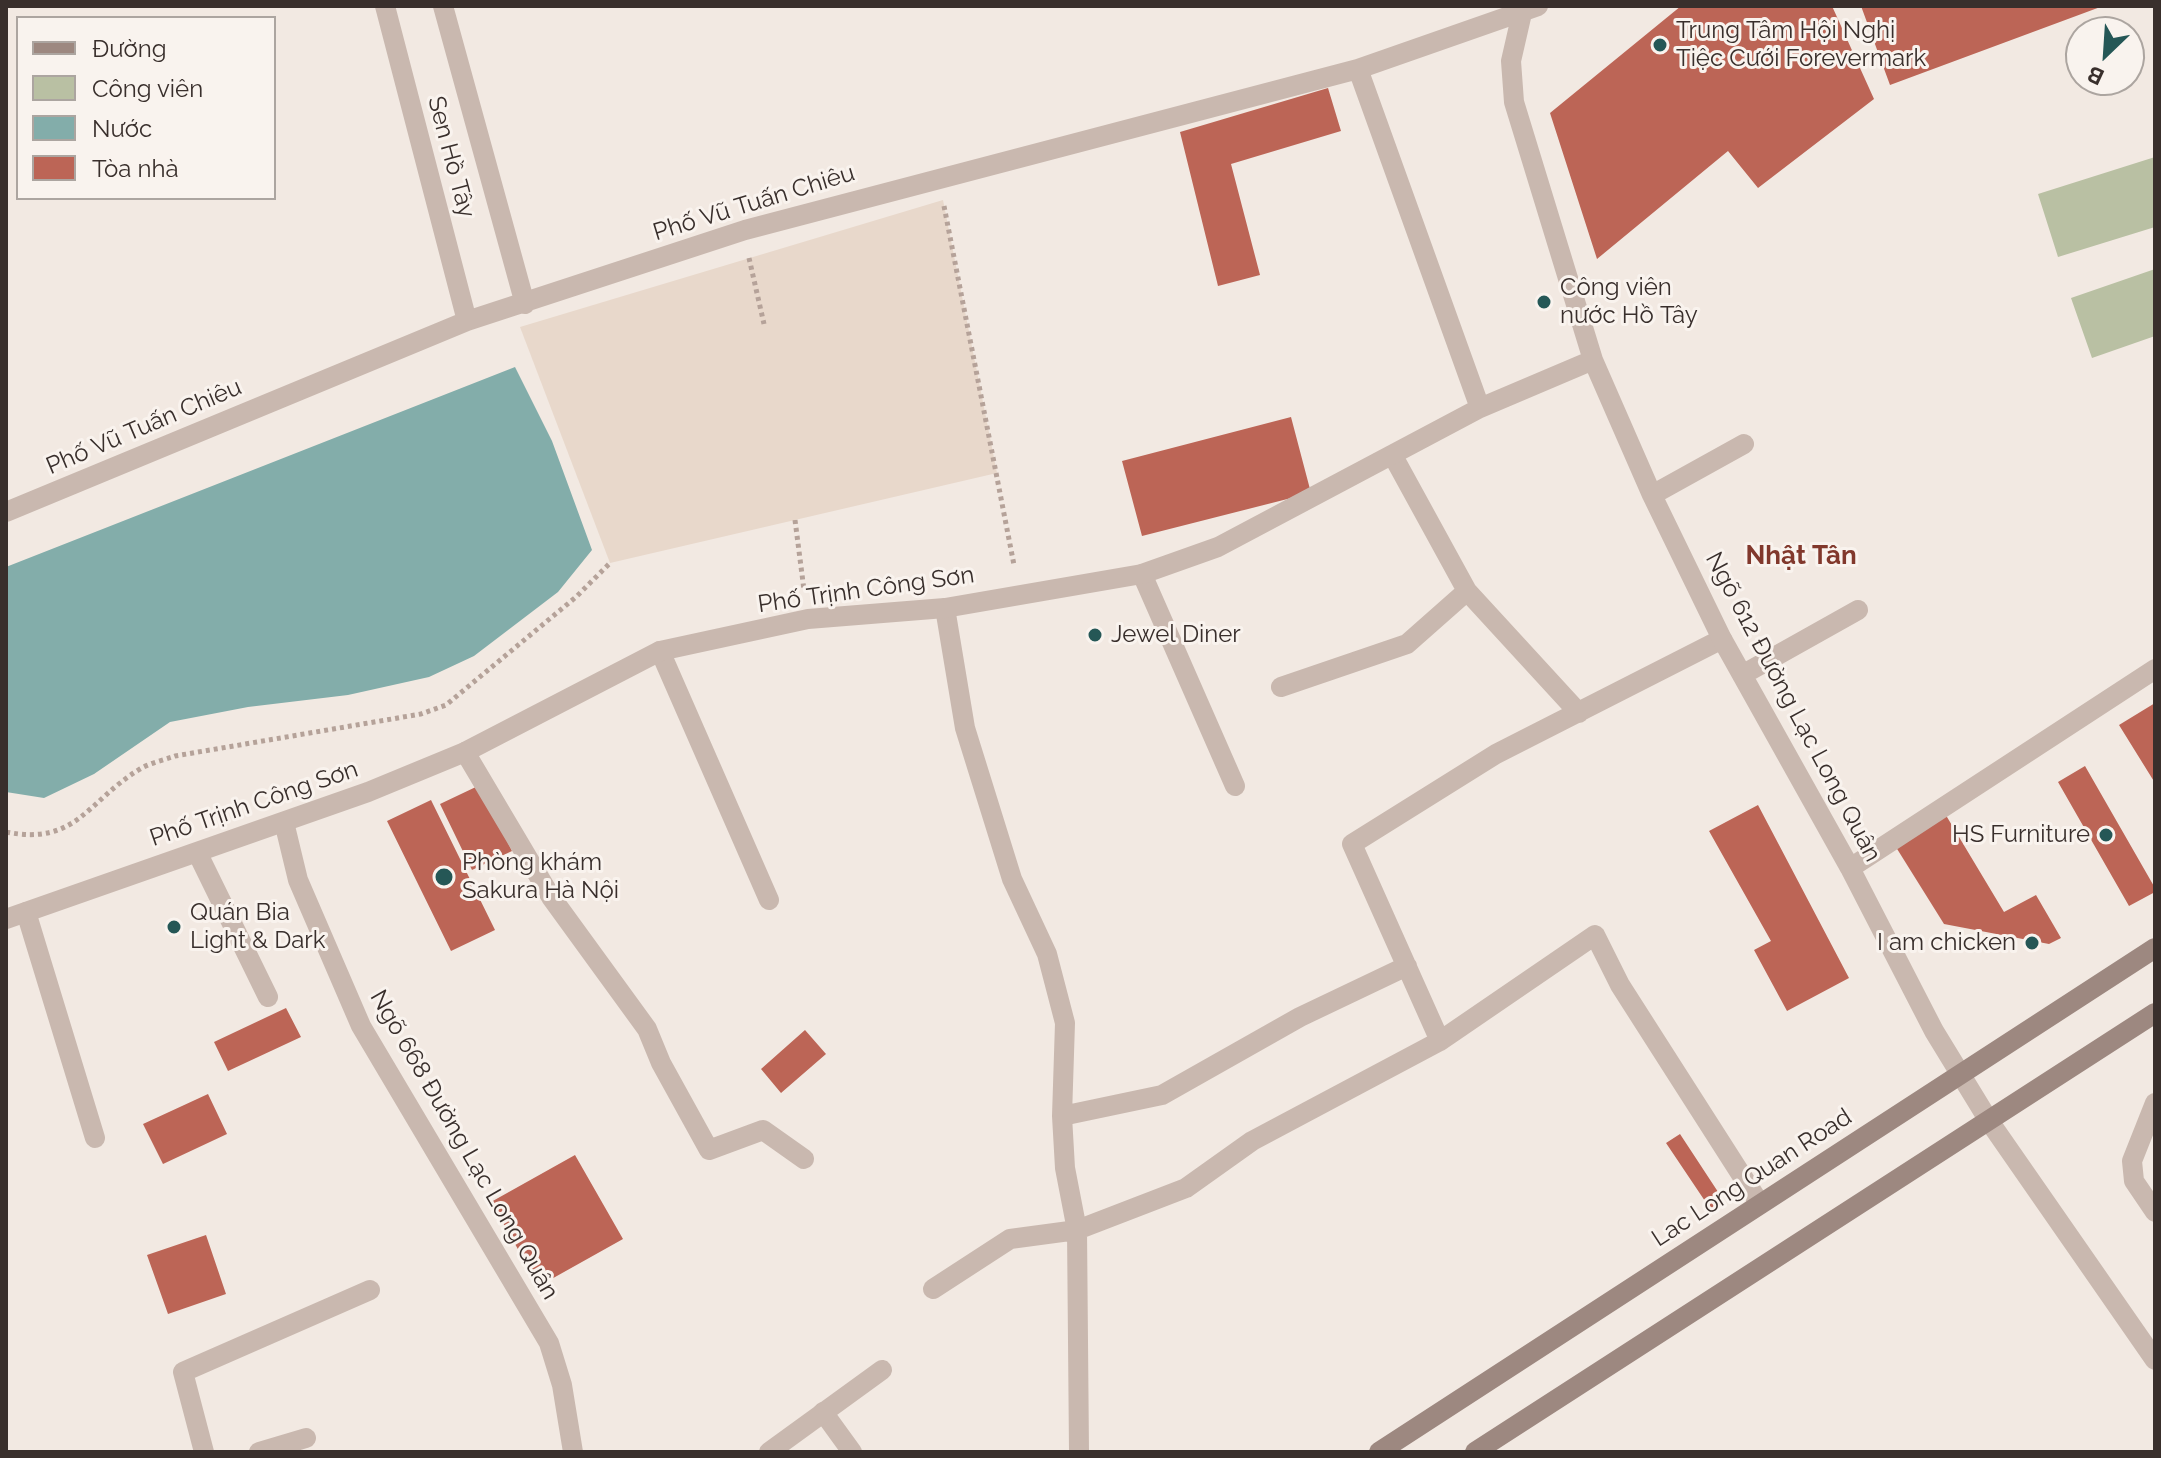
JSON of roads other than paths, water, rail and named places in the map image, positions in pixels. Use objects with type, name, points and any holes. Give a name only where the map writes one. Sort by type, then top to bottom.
[{"type":"main road","name":"Lac Long Quan Road","points":[[1379,1452],[2155,948]]},
{"type":"main road","points":[[1475,1452],[2155,1013]]},
{"type":"street","name":"Sen Hồ Tây","points":[[385,6],[467,321]]},
{"type":"street","name":"Sen Hồ Tây","points":[[443,6],[525,304]]},
{"type":"street","name":"Phố Vũ Tuấn Chiêu","points":[[6,512],[467,321],[745,230],[941,176],[1358,69],[1528,8]]},
{"type":"street","name":"Ngõ 612 Đường Lạc Long Quân","points":[[1528,8],[1511,61],[1514,102],[1593,360],[1652,495],[1722,639],[1850,868],[1934,1031],[1989,1121],[2155,1360]]},
{"type":"street","points":[[1358,69],[1480,408]]},
{"type":"street","name":"Phố Trịnh Công Sơn","points":[[6,919],[368,792],[465,752],[660,651],[808,619],[945,608],[1142,574],[1218,547],[1480,408],[1593,360]]},
{"type":"street","points":[[1652,495],[1744,444]]},
{"type":"street","points":[[1393,456],[1467,591],[1579,713]]},
{"type":"street","points":[[1142,574],[1235,786]]},
{"type":"street","points":[[1281,687],[1407,644],[1467,591]]},
{"type":"street","points":[[945,608],[965,728],[1012,879],[1047,954],[1065,1023],[1067,1063],[1062,1116],[1065,1168],[1077,1230],[1079,1452]]},
{"type":"street","points":[[1742,675],[1858,610]]},
{"type":"street","points":[[1440,1041],[1352,844],[1496,754],[1722,639]]},
{"type":"street","points":[[660,651],[769,900]]},
{"type":"street","points":[[1850,868],[2155,669]]},
{"type":"street","points":[[465,752],[551,897],[647,1029],[661,1063],[709,1150],[763,1130],[804,1159]]},
{"type":"street","name":"Ngõ 668 Đường Lạc Long Quân","points":[[284,822],[298,880],[361,1026],[549,1343],[562,1385],[573,1452]]},
{"type":"street","points":[[197,852],[268,997]]},
{"type":"street","points":[[26,912],[95,1138]]},
{"type":"street","points":[[933,1289],[1010,1239],[1077,1230],[1186,1188],[1252,1141],[1440,1041],[1595,935],[1620,985],[1760,1204]]},
{"type":"street","points":[[1062,1116],[1162,1095],[1300,1017],[1407,966]]},
{"type":"street","points":[[2155,1103],[2132,1161],[2134,1181],[2155,1212]]},
{"type":"street","points":[[204,1452],[183,1372],[370,1290]]},
{"type":"street","points":[[769,1452],[882,1370]]},
{"type":"street","points":[[823,1412],[852,1452]]},
{"type":"street","points":[[259,1452],[306,1438]]},
{"type":"water","points":[[515,367],[552,441],[592,550],[558,592],[474,656],[429,677],[348,695],[248,707],[170,722],[94,774],[44,798],[6,792],[6,567]]},
{"type":"place","name":"Trung Tâm Hội Nghị Tiệc Cưới Forevermark","points":[[1660,45]]},
{"type":"place","name":"Công viên nước Hồ Tây","points":[[1544,302]]},
{"type":"place","name":"Jewel Diner","points":[[1095,635]]},
{"type":"place","name":"HS Furniture","points":[[2106,835]]},
{"type":"place","name":"Phòng khám Sakura Hà Nội","points":[[444,877]]},
{"type":"place","name":"Quán Bia Light & Dark","points":[[174,927]]},
{"type":"place","name":"I am chicken","points":[[2032,943]]},
{"type":"district","name":"Nhật Tân","points":[[1801,556]]}]
